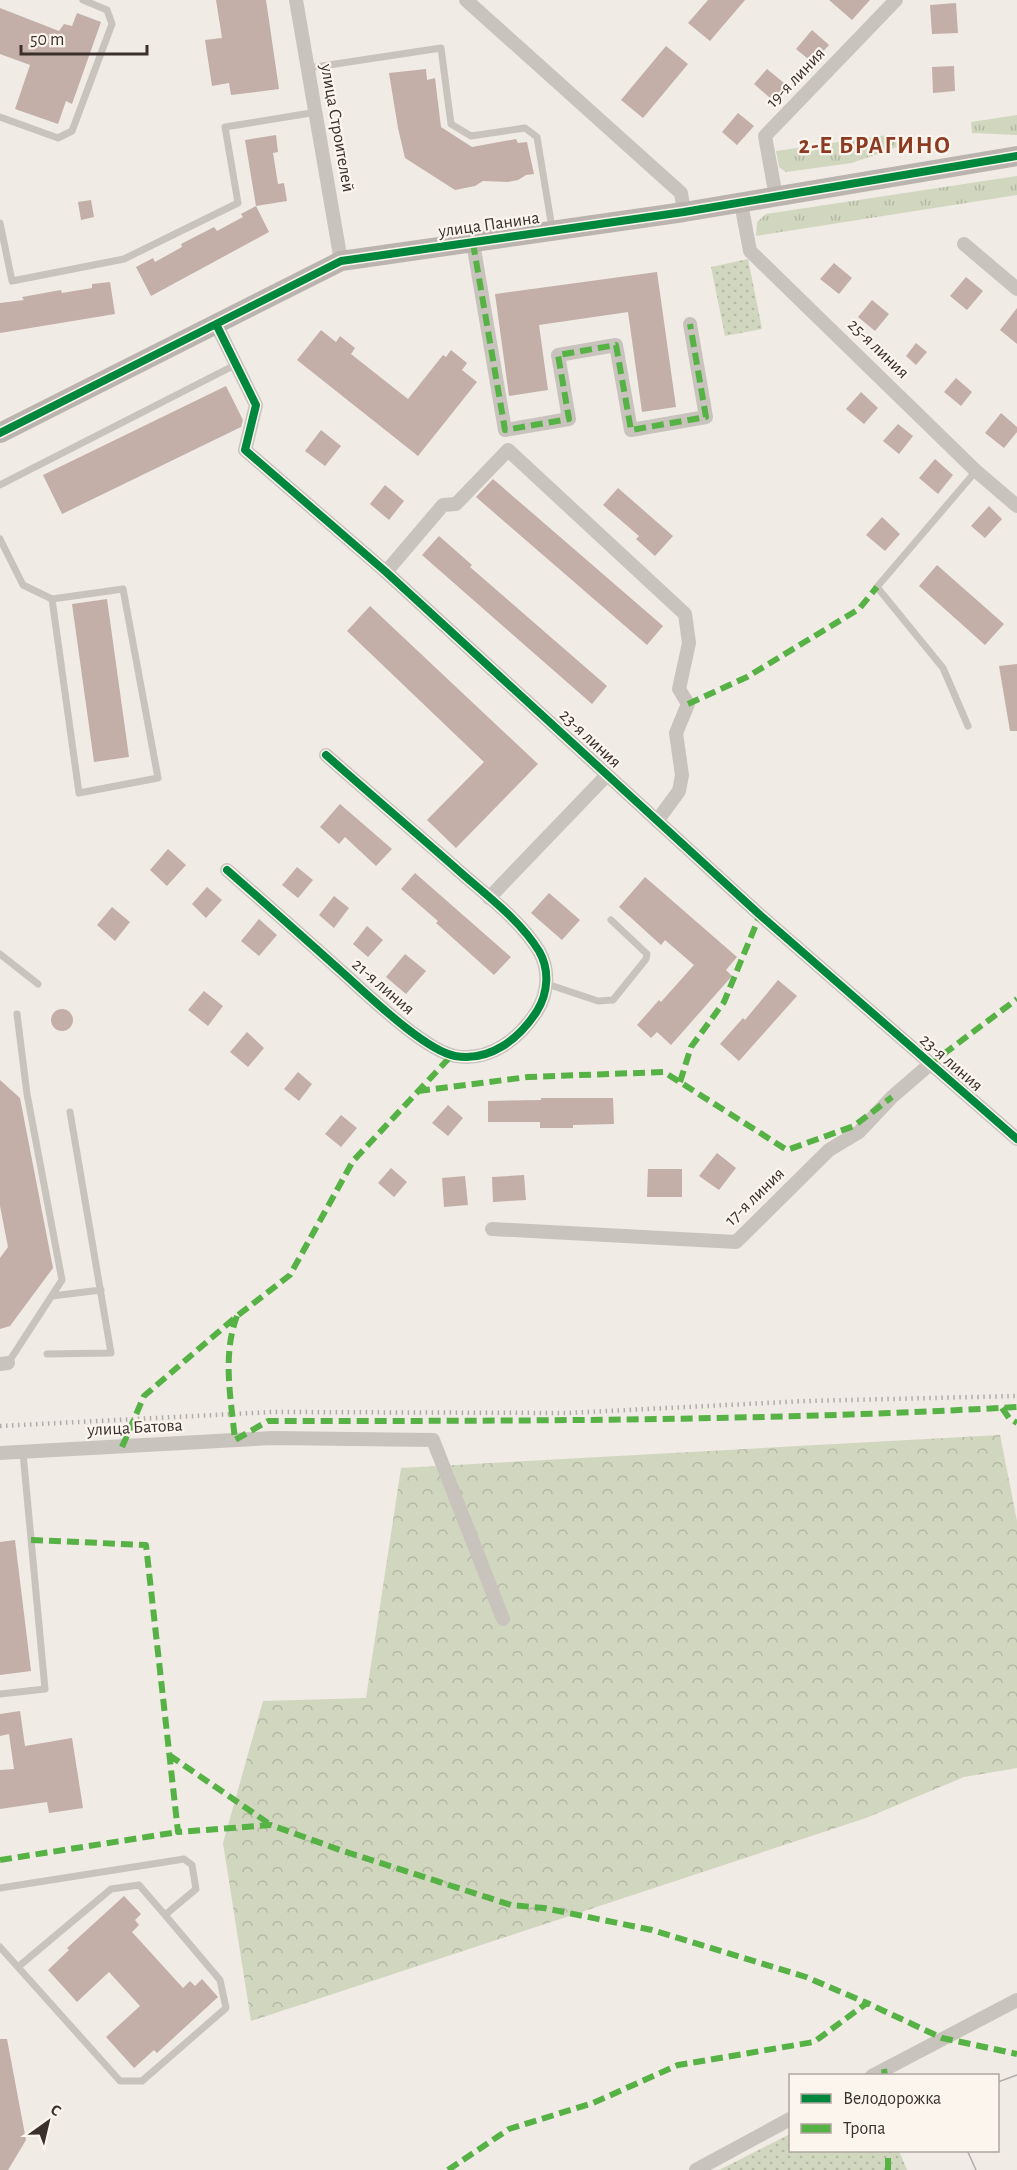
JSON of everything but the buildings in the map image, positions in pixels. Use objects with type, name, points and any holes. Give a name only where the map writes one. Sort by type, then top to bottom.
[{"type":"street","name":"улица Строителей","points":[[296,0],[341,261]]},
{"type":"street","points":[[466,0],[681,193],[684,212]]},
{"type":"street","name":"19-я линия","points":[[776,197],[765,136],[896,0]]},
{"type":"street","name":"улица Панина","points":[[0,433],[341,261],[684,212],[1017,156]]},
{"type":"street","name":"25-я линия","points":[[741,203],[750,250],[976,471],[1017,506]]},
{"type":"street","points":[[473,243],[505,430],[569,419],[558,356],[616,345],[631,430],[706,417],[690,324]]},
{"type":"street","points":[[964,244],[1017,289]]},
{"type":"street","name":"23-я линия","points":[[216,324],[256,405],[245,450],[386,572],[657,821],[929,1065],[1017,1139]]},
{"type":"street","points":[[386,572],[443,505],[456,504],[508,450],[685,614],[689,643],[679,689],[688,704],[675,733],[682,775],[679,791],[657,821]]},
{"type":"street","points":[[326,755],[521,927],[540,952],[545,966],[547,984]]},
{"type":"street","points":[[489,898],[607,775]]},
{"type":"street","name":"21-я линия","points":[[227,870],[387,1012],[419,1037],[452,1055],[465,1057],[485,1054],[502,1047],[521,1034],[542,1002],[547,984]]},
{"type":"street","name":"17-я линия","points":[[492,1229],[736,1242],[829,1150],[859,1132],[892,1097],[929,1065]]},
{"type":"street","name":"улица Батова","points":[[0,1453],[272,1438],[433,1440],[503,1619]]},
{"type":"street","points":[[876,2074],[1017,2000]]},
{"type":"street","points":[[696,2170],[789,2120]]},
{"type":"lane","points":[[0,117],[58,138],[72,131],[112,24],[107,10],[83,0]]},
{"type":"lane","points":[[309,68],[441,48],[451,124],[471,136],[525,128],[537,137],[552,231]]},
{"type":"lane","points":[[0,223],[12,281],[124,259],[238,203],[225,127],[317,112]]},
{"type":"lane","points":[[0,484],[235,365]]},
{"type":"lane","points":[[968,726],[943,668],[877,587],[976,471]]},
{"type":"lane","points":[[0,539],[23,585],[52,599],[123,589],[158,778],[79,792],[52,599]]},
{"type":"lane","points":[[547,984],[598,1001],[613,1000],[646,959],[647,954],[611,920]]},
{"type":"lane","points":[[0,954],[38,984]]},
{"type":"lane","points":[[4,1364],[62,1280],[27,1094],[17,1014]]},
{"type":"lane","points":[[47,1354],[111,1353],[70,1112]]},
{"type":"lane","points":[[52,1296],[101,1290]]},
{"type":"lane","points":[[0,1694],[45,1689],[23,1453]]},
{"type":"lane","points":[[0,1888],[184,1859],[192,1865],[196,1889],[165,1915]]},
{"type":"lane","points":[[0,1947],[120,2081],[142,2080],[226,2008],[220,1980],[139,1885],[111,1889],[18,1967]]},
{"type":"green space","points":[[1017,115],[1017,135],[972,133],[971,122]]},
{"type":"green space","points":[[895,134],[897,147],[852,163],[786,172],[779,167],[776,151]]},
{"type":"green space","points":[[1017,176],[1017,195],[756,236],[757,222],[766,214]]},
{"type":"green space","points":[[748,259],[762,329],[725,336],[711,267]]},
{"type":"green space","points":[[1000,1435],[1017,1521],[1017,1768],[964,1777],[866,1818],[251,2021],[223,1843],[263,1701],[366,1698],[401,1468]]},
{"type":"green space","points":[[789,2135],[789,2152],[899,2152],[907,2170],[719,2170]]},
{"type":"tram line","points":[[999,2082],[1017,2075]]},
{"type":"tram line","points":[[968,2152],[976,2170]]},
{"type":"railway","points":[[0,1426],[272,1412],[568,1413],[806,1401],[1017,1396]]},
{"type":"marked path","points":[[473,243],[505,430],[569,419],[558,355],[616,345],[631,430],[706,417],[690,324]]},
{"type":"marked path","points":[[688,704],[747,677],[859,609],[877,587]]},
{"type":"marked path","points":[[680,1082],[691,1047],[724,1002],[760,915]]},
{"type":"marked path","points":[[929,1065],[1017,999]]},
{"type":"marked path","points":[[122,1447],[144,1396],[237,1316],[290,1275],[353,1161],[452,1055]]},
{"type":"marked path","points":[[418,1091],[528,1077],[664,1072],[787,1150],[854,1126],[892,1097]]},
{"type":"marked path","points":[[237,1316],[232,1331],[229,1362],[235,1440],[268,1421],[737,1418],[1017,1407]]},
{"type":"marked path","points":[[1002,1408],[1009,1418],[1017,1423]]},
{"type":"marked path","points":[[31,1540],[146,1545],[178,1832],[271,1825],[340,1850],[511,1905],[544,1908],[652,1930],[806,1977],[867,2003]]},
{"type":"marked path","points":[[169,1755],[271,1825]]},
{"type":"marked path","points":[[0,1860],[178,1832]]},
{"type":"marked path","points":[[448,2170],[509,2129],[593,2103],[678,2065],[814,2042],[867,2003],[942,2038],[1017,2054]]},
{"type":"marked path","points":[[884,2069],[885,2074]]},
{"type":"marked path","points":[[888,2152],[888,2170]]},
{"type":"cycle path","points":[[0,433],[341,261],[684,212],[1017,156]]},
{"type":"cycle path","points":[[216,324],[256,405],[245,450],[386,572],[760,915],[1017,1139]]},
{"type":"cycle path","points":[[227,870],[396,1020],[442,1052],[468,1057],[492,1052],[522,1031],[541,1004],[546,981],[543,958],[531,939],[502,908],[326,755]]},
{"type":"district","name":"2-Е БРАГИНО","points":[[875,146]]}]
